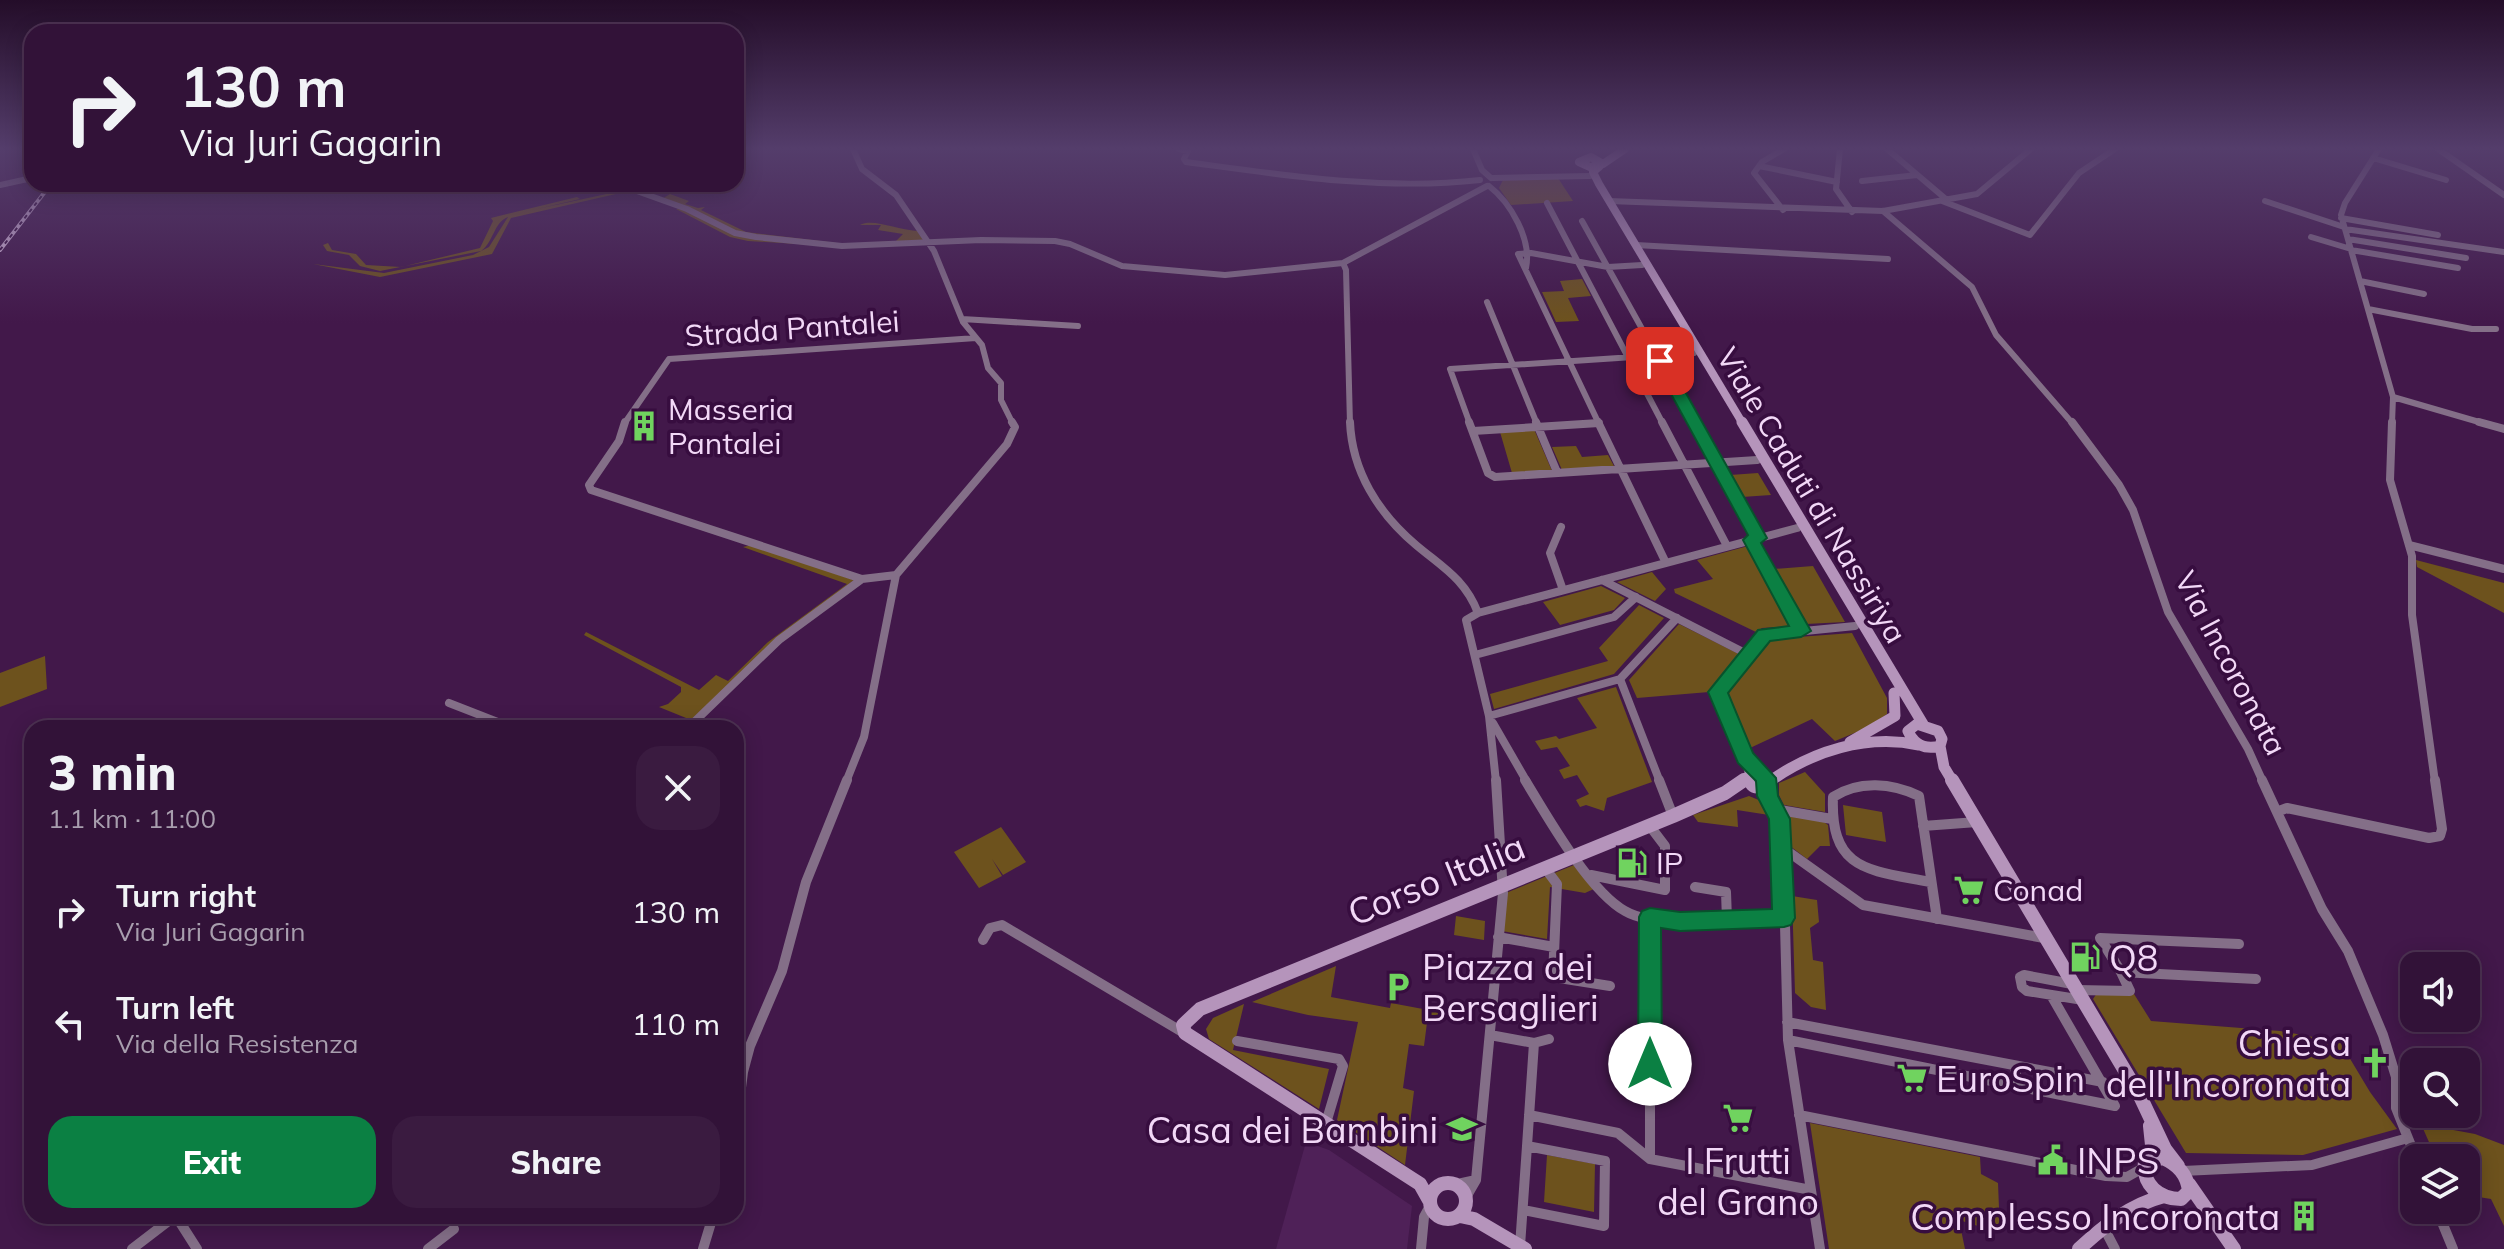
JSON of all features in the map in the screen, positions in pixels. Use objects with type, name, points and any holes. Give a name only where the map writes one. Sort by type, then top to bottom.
[{"type":"main road","name":"Viale Caduti di Nassiriya","points":[[1608,207],[1915,726]]},
{"type":"main road","name":"Viale Caduti di Nassiriya","points":[[1613,207],[1915,726]]},
{"type":"main road","name":"Corso Italia","points":[[1185,1033],[1183,1025],[1200,1009],[1842,746],[1884,725],[1895,716],[1894,693]]},
{"type":"main road","name":"Corso Italia","points":[[1895,740],[1915,726]]},
{"type":"main road","points":[[1944,767],[1911,738],[1915,726],[1938,731],[1942,739],[1939,753],[1944,767],[2140,1096],[2147,1114],[2183,1174],[2234,1249]]},
{"type":"main road","name":"Corso Italia","points":[[1842,746],[1895,740],[1922,746]]},
{"type":"main road","points":[[1922,746],[1940,746]]},
{"type":"main road","points":[[1185,1033],[1429,1194],[1443,1218],[1466,1210]]},
{"type":"main road","points":[[2079,1249],[2103,1226],[2134,1205],[2149,1184],[2146,1163],[2152,1145],[2147,1114]]},
{"type":"main road","points":[[2134,1205],[2187,1196],[2183,1174],[2163,1158],[2146,1163]]},
{"type":"main road","points":[[2149,1184],[2169,1198],[2209,1212]]},
{"type":"main road","points":[[1429,1194],[1453,1185],[1466,1210],[1523,1247]]},
{"type":"street","points":[[684,207],[742,235],[842,246],[1055,241],[1070,244],[1122,266],[1225,275],[1343,263],[1448,207]]},
{"type":"street","points":[[744,1068],[750,1046],[782,971],[806,882],[864,737],[896,575],[1007,444],[1014,430],[1014,423],[1001,400],[1001,383],[988,368],[985,353],[962,319],[934,251],[904,207]]},
{"type":"street","points":[[1504,207],[1529,253],[1526,268]]},
{"type":"street","points":[[1549,207],[1727,546]]},
{"type":"street","points":[[1731,207],[1852,212],[1904,207]]},
{"type":"street","points":[[1849,207],[1852,212]]},
{"type":"street","points":[[1962,207],[2030,235],[2052,207]]},
{"type":"street","points":[[2283,207],[2344,228],[2504,252]]},
{"type":"street","points":[[2279,811],[2287,808],[2429,838],[2440,836],[2442,829],[2412,615],[2413,566],[2390,480],[2393,397],[2341,218],[2344,207]]},
{"type":"street","name":"Via Incoronata","points":[[1883,211],[1972,287],[1996,335],[2062,409],[2119,485],[2133,510],[2168,612],[2248,749],[2322,909],[2348,951],[2383,1035],[2396,1077],[2396,1108],[2410,1144]]},
{"type":"street","points":[[2341,218],[2438,235]]},
{"type":"street","points":[[1582,221],[1717,462],[1801,631]]},
{"type":"street","points":[[2311,237],[2351,250],[2458,268]]},
{"type":"street","points":[[2348,239],[2466,258]]},
{"type":"street","points":[[934,251],[940,245],[961,241]]},
{"type":"street","points":[[1636,245],[1888,259]]},
{"type":"street","points":[[1642,265],[1608,267],[1519,252],[1666,563]]},
{"type":"street","points":[[1343,263],[1346,270],[1351,447],[1357,468],[1364,485],[1383,512],[1470,590],[1478,613]]},
{"type":"street","points":[[2360,281],[2424,294]]},
{"type":"street","points":[[1487,302],[1557,472]]},
{"type":"street","points":[[2368,309],[2472,329],[2496,329]]},
{"type":"street","points":[[962,319],[1078,326]]},
{"type":"street","name":"Strada Pantalei","points":[[862,579],[591,490],[589,485],[619,441],[626,418],[669,359],[976,338]]},
{"type":"street","points":[[1694,353],[1450,369],[1488,473],[1495,477],[1757,460]]},
{"type":"street","points":[[2393,397],[2504,429]]},
{"type":"street","points":[[1473,431],[1599,423]]},
{"type":"street","points":[[1561,527],[1550,553],[1563,590]]},
{"type":"street","points":[[1466,1210],[1476,1180],[1502,884],[1501,828],[1489,716],[1466,620],[1478,613],[1797,528]]},
{"type":"street","points":[[2409,545],[2504,569]]},
{"type":"street","points":[[696,720],[779,640],[862,579],[896,575]]},
{"type":"street","points":[[1602,580],[1749,655]]},
{"type":"street","points":[[1475,655],[1614,617],[1636,597]]},
{"type":"street","points":[[1489,716],[1620,679],[1677,618]]},
{"type":"street","points":[[1820,1249],[1788,1040],[1783,848],[1779,819],[1745,757],[1718,692],[1764,635],[1855,626]]},
{"type":"street","points":[[1620,679],[1673,816]]},
{"type":"street","points":[[449,703],[493,720]]},
{"type":"street","points":[[1489,716],[1575,856],[1625,912],[1680,921],[1784,918]]},
{"type":"street","points":[[1930,882],[1861,866],[1836,844],[1833,797],[1850,787],[1867,785],[1919,796],[1937,919]]},
{"type":"street","points":[[1774,809],[1832,819]]},
{"type":"street","points":[[1923,826],[1977,822]]},
{"type":"street","points":[[1591,875],[1665,890],[1665,846],[1649,825]]},
{"type":"street","points":[[1783,848],[1855,902],[2045,938]]},
{"type":"street","points":[[1544,867],[1557,884],[1553,977],[1610,986]]},
{"type":"street","points":[[1695,887],[1726,892],[1727,920]]},
{"type":"street","points":[[1650,917],[1650,1159]]},
{"type":"street","points":[[983,940],[990,928],[1002,925],[1185,1033]]},
{"type":"street","points":[[1498,937],[1554,947]]},
{"type":"street","points":[[2077,991],[2024,975],[2020,977],[2022,987],[2027,991],[2051,995],[2077,991],[2130,991],[2100,938],[2239,944]]},
{"type":"street","points":[[2121,972],[2256,979]]},
{"type":"street","points":[[1788,1040],[2115,1106],[2051,995]]},
{"type":"street","points":[[1787,1022],[2103,1082]]},
{"type":"street","points":[[1490,1035],[1534,1043],[1549,1039]]},
{"type":"street","points":[[1237,1041],[1339,1059],[1343,1066],[1325,1124]]},
{"type":"street","points":[[1523,1247],[1534,1043]]},
{"type":"street","points":[[1914,1046],[1917,1067]]},
{"type":"street","points":[[2014,1065],[2019,1087]]},
{"type":"street","points":[[1529,1115],[1618,1133],[1650,1159],[1811,1190]]},
{"type":"street","points":[[1799,1115],[2106,1176],[2127,1177],[2146,1163]]},
{"type":"street","points":[[2183,1174],[2312,1165],[2408,1138]]},
{"type":"street","points":[[1523,1210],[1604,1226],[1605,1161],[1527,1146]]},
{"type":"street","points":[[1453,1185],[1476,1180]]},
{"type":"street","points":[[1421,1249],[1429,1194]]},
{"type":"street","points":[[132,1249],[165,1224]]},
{"type":"street","points":[[181,1224],[197,1249]]},
{"type":"street","points":[[703,1249],[711,1224]]},
{"type":"street","points":[[2443,1224],[2453,1249]]},
{"type":"street","points":[[2103,1226],[2115,1249]]},
{"type":"street","points":[[428,1249],[454,1229]]},
{"type":"shaded area","points":[[535,207],[558,207],[511,218],[492,254],[380,277],[313,264],[384,273],[481,251],[405,266],[480,248],[493,221],[491,218]],"holes":[[[508,217],[489,247],[481,251],[499,224]]]},
{"type":"shaded area","points":[[685,207],[705,207],[701,210],[746,232],[845,244],[896,241],[903,234],[878,230],[881,225],[860,225],[872,223],[917,231],[924,241],[845,247],[748,241],[730,237],[676,209],[690,210],[726,230],[755,239],[826,244],[741,234]]},
{"type":"shaded area","points":[[328,243],[332,250],[356,254],[366,265],[400,267],[380,271],[360,266],[349,255],[327,251],[323,245]]},
{"type":"shaded area","points":[[1582,279],[1591,296],[1568,298],[1579,321],[1556,322],[1542,292],[1564,291],[1560,281]]},
{"type":"shaded area","points":[[1534,429],[1552,471],[1512,473],[1500,432]]},
{"type":"shaded area","points":[[1576,446],[1582,457],[1608,455],[1614,466],[1562,470],[1552,447]]},
{"type":"shaded area","points":[[1758,473],[1771,495],[1742,497],[1730,475]]},
{"type":"shaded area","points":[[752,545],[854,580],[777,640],[691,720],[659,707],[668,704],[681,692],[681,687],[584,635],[586,632],[699,690],[716,675],[728,681],[768,642],[847,584],[743,547]]},
{"type":"shaded area","points":[[1748,546],[1791,626],[1762,628],[1756,632],[1675,593],[1674,589],[1713,579],[1697,560]]},
{"type":"shaded area","points":[[2416,560],[2504,583],[2504,613],[2417,567]]},
{"type":"shaded area","points":[[1813,566],[1845,622],[1806,624],[1773,569]]},
{"type":"shaded area","points":[[1652,572],[1666,589],[1655,601],[1617,582]]},
{"type":"shaded area","points":[[1601,586],[1625,598],[1614,610],[1560,625],[1543,602]]},
{"type":"shaded area","points":[[1639,605],[1664,618],[1614,674],[1494,709],[1490,694],[1608,661],[1599,648]]},
{"type":"shaded area","points":[[1679,624],[1739,654],[1709,692],[1637,698],[1629,680]]},
{"type":"shaded area","points":[[1852,633],[1887,698],[1887,714],[1869,727],[1835,741],[1812,719],[1750,748],[1726,695],[1770,639]]},
{"type":"shaded area","points":[[45,656],[47,689],[0,707],[0,673]]},
{"type":"shaded area","points":[[1616,687],[1652,782],[1607,798],[1604,811],[1586,805],[1580,807],[1576,800],[1589,794],[1577,775],[1564,779],[1559,770],[1570,766],[1557,747],[1541,750],[1535,741],[1556,736],[1559,739],[1597,728],[1577,698]]},
{"type":"shaded area","points":[[1805,772],[1825,794],[1825,812],[1784,805],[1779,795],[1779,783]]},
{"type":"shaded area","points":[[1749,796],[1766,803],[1769,815],[1737,810],[1738,827],[1698,822],[1693,815]]},
{"type":"shaded area","points":[[1843,805],[1882,812],[1886,842],[1846,835]]},
{"type":"shaded area","points":[[1792,816],[1828,825],[1830,846],[1820,846],[1807,859],[1790,846],[1787,818]]},
{"type":"shaded area","points":[[1001,827],[1026,862],[1003,875],[992,859],[1002,876],[979,888],[954,852]]},
{"type":"shaded area","points":[[1574,865],[1596,888],[1585,893],[1550,887],[1547,939],[1502,931],[1506,893]]},
{"type":"shaded area","points":[[1792,896],[1817,900],[1819,922],[1810,928],[1813,960],[1823,962],[1826,1010],[1811,1007],[1795,993]]},
{"type":"shaded area","points":[[1456,916],[1485,921],[1484,940],[1454,935]]},
{"type":"shaded area","points":[[1336,966],[1331,997],[1390,1008],[1391,1003],[1439,1012],[1438,1016],[1428,1015],[1424,1046],[1409,1044],[1403,1088],[1414,1091],[1405,1165],[1337,1120],[1358,1022],[1252,1002]]},
{"type":"shaded area","points":[[2097,993],[2134,994],[2151,1021],[2280,1031],[2340,1042],[2397,1129],[2303,1155],[2186,1153],[2093,999]]},
{"type":"shaded area","points":[[1244,1004],[1233,1050],[1329,1069],[1319,1109],[1209,1039],[1206,1029],[1213,1018]]},
{"type":"shaded area","points":[[1810,1123],[1980,1157],[1981,1174],[1998,1183],[2000,1233],[1959,1220],[1965,1249],[1829,1249]]},
{"type":"shaded area","points":[[2423,1128],[2475,1134],[2504,1145],[2504,1226],[2491,1199],[2480,1197],[2480,1144],[2430,1144]]},
{"type":"shaded area","points":[[1306,1142],[1329,1150],[1412,1206],[1407,1249],[1276,1249]]},
{"type":"shaded area","points":[[1547,1155],[1595,1164],[1594,1212],[1544,1202]]},
{"type":"railway","points":[[0,250],[33,207]]},
{"type":"place","name":"Masseria Pantalei","points":[[644,426]]},
{"type":"place","name":"IP","points":[[1632,863]]},
{"type":"place","name":"Conad","points":[[1969,890]]},
{"type":"place","name":"Q8","points":[[2085,957]]},
{"type":"place","name":"Piazza dei Bersaglieri","points":[[1398,987]]},
{"type":"place","name":"Chiesa dell'Incoronata","points":[[2375,1063]]},
{"type":"place","name":"EuroSpin","points":[[1912,1078]]},
{"type":"place","name":"I Frutti del Grano","points":[[1738,1118]]},
{"type":"place","name":"Casa dei Bambini","points":[[1462,1129]]},
{"type":"place","name":"INPS","points":[[2053,1160]]},
{"type":"place","name":"Complesso Incoronata","points":[[2304,1216]]},
{"type":"route","points":[[1650,1064],[1650,917],[1680,921],[1784,918],[1783,848],[1779,819],[1768,796],[1766,778],[1758,774],[1745,757],[1718,692],[1764,635],[1801,631],[1751,540],[1758,538],[1660,361]]}]
